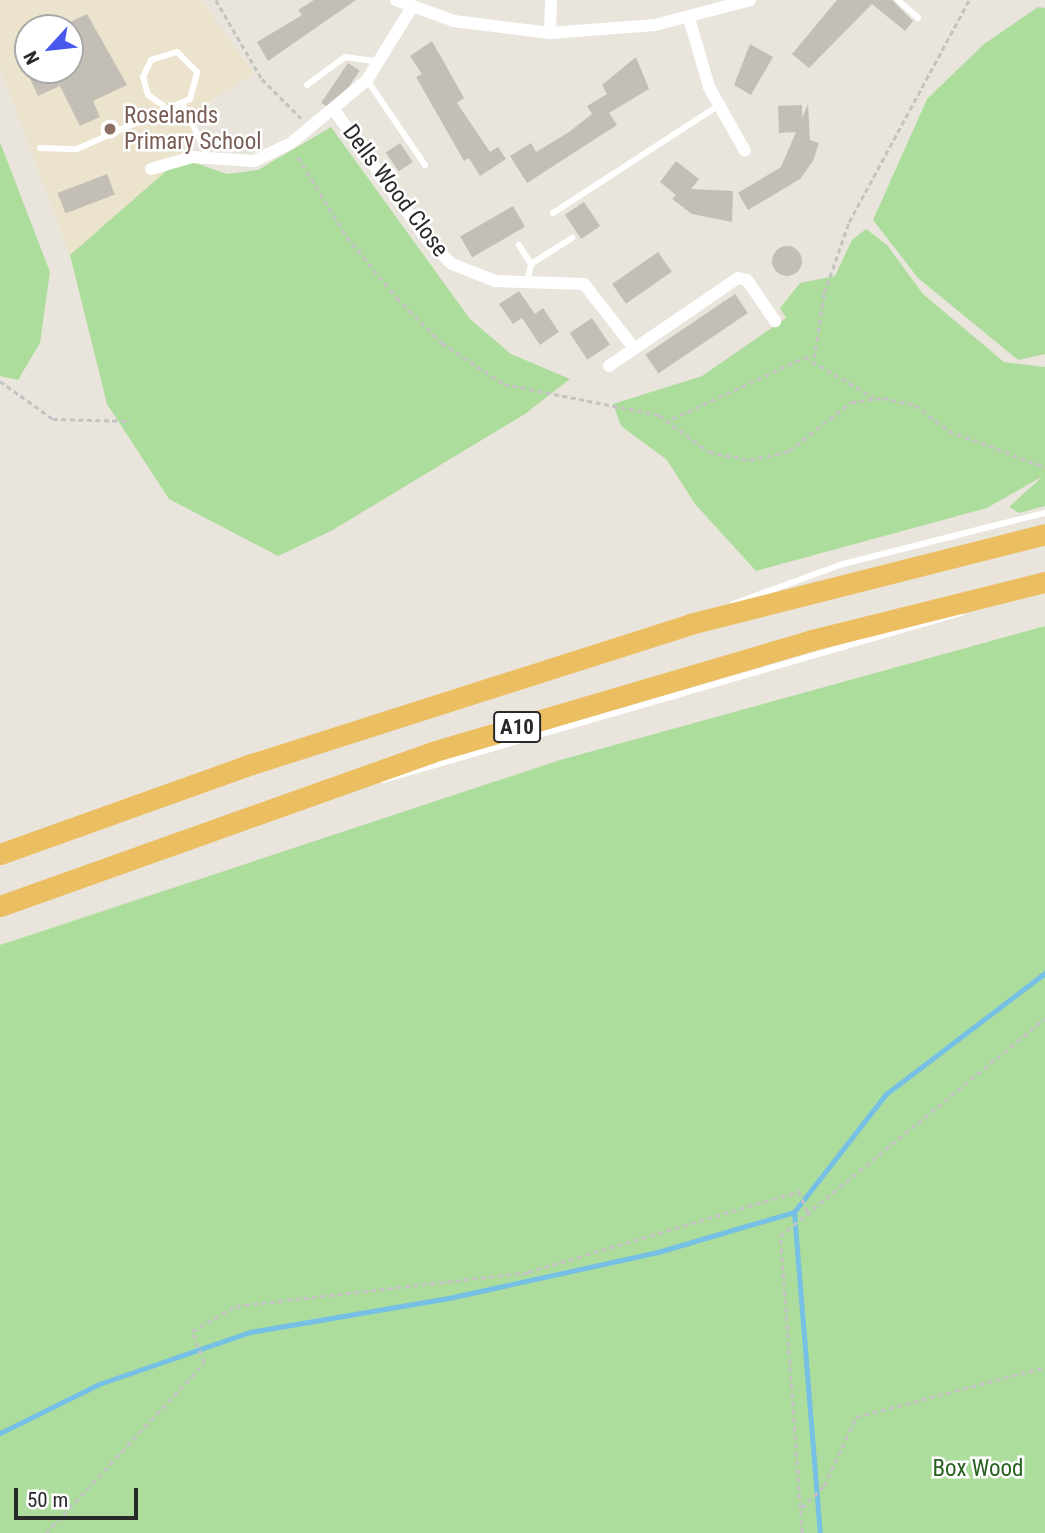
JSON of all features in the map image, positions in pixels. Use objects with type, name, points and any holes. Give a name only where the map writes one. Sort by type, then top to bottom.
[{"type":"highway","name":"A10","points":[[0,854],[265,759],[690,624],[1045,534]]},
{"type":"highway","name":"A10","points":[[0,906],[320,788],[812,640],[1045,582]]},
{"type":"street","points":[[396,0],[454,21],[550,33],[689,18],[751,0]]},
{"type":"street","points":[[550,33],[551,0]]},
{"type":"street","points":[[151,169],[192,157],[254,160],[291,143],[367,80],[412,7]]},
{"type":"street","points":[[689,18],[718,106],[745,151]]},
{"type":"street","name":"Dells Wood Close","points":[[334,110],[443,257],[486,279],[584,284],[635,348]]},
{"type":"street","points":[[609,366],[738,278],[747,280],[775,321]]},
{"type":"lane","points":[[898,0],[918,18]]},
{"type":"lane","points":[[40,148],[77,149],[164,106],[182,104],[196,91],[197,72],[186,55],[168,52],[151,60],[143,77],[148,95],[164,106]]},
{"type":"lane","points":[[307,85],[345,57],[380,62]]},
{"type":"lane","points":[[367,80],[425,165]]},
{"type":"lane","points":[[182,104],[211,160]]},
{"type":"lane","points":[[553,213],[718,106]]},
{"type":"lane","points":[[531,264],[572,238]]},
{"type":"lane","points":[[519,245],[531,264],[527,282]]},
{"type":"lane","points":[[690,624],[764,589],[830,568],[1045,513]]},
{"type":"path","points":[[216,0],[274,95],[313,126]]},
{"type":"path","points":[[814,358],[824,293],[849,222],[969,0]]},
{"type":"path","points":[[291,143],[362,257],[455,353],[504,384],[670,419],[709,452],[763,460],[789,451],[851,401],[873,397],[915,405],[949,431],[1045,467]]},
{"type":"path","points":[[670,419],[718,401],[771,369],[814,358],[873,397]]},
{"type":"path","points":[[0,381],[52,419],[130,421]]},
{"type":"path","points":[[802,1533],[780,1236],[809,1216],[1045,1018]]},
{"type":"path","points":[[46,1533],[204,1363],[192,1331],[236,1306],[528,1272],[799,1191],[809,1216]]},
{"type":"path","points":[[802,1508],[824,1486],[856,1417],[1045,1367]]},
{"type":"shaded area","name":"Roselands Primary School","points":[[0,0],[201,0],[254,74],[212,99],[181,158],[70,255],[0,67]]},
{"type":"green space","points":[[1038,7],[1045,8],[1045,354],[1018,360],[918,278],[873,220],[927,99],[984,44]]},
{"type":"green space","points":[[331,127],[470,319],[511,354],[570,379],[525,414],[331,531],[278,556],[169,499],[107,404],[70,255],[181,158],[227,174],[258,170]]},
{"type":"green space","points":[[0,142],[50,272],[40,343],[18,380],[0,376]]},
{"type":"green space","points":[[866,229],[887,245],[923,294],[1004,362],[1045,367],[1045,506],[1019,513],[1009,507],[1043,476],[987,508],[756,571],[695,504],[667,460],[621,426],[613,404],[702,376],[786,318],[780,308],[800,283],[835,276],[852,240]]},
{"type":"green space","name":"Box Wood","points":[[1045,626],[1045,1533],[0,1533],[0,945],[560,760]]},
{"type":"building","points":[[314,0],[356,0],[268,61],[257,42],[302,15],[298,10]]},
{"type":"building","points":[[837,0],[892,0],[913,21],[905,31],[872,4],[809,68],[792,54]]},
{"type":"building","points":[[87,14],[127,85],[93,101],[100,117],[80,126],[60,86],[38,96],[32,84],[84,84],[84,15]]},
{"type":"building","points":[[432,41],[464,98],[457,103],[490,152],[498,147],[506,159],[480,176],[469,158],[464,161],[416,77],[422,74],[410,56]]},
{"type":"building","points":[[750,44],[773,57],[751,95],[734,85]]},
{"type":"building","points":[[636,57],[649,89],[609,113],[617,125],[527,183],[510,156],[531,143],[536,152],[592,114],[587,106],[607,94],[602,85]]},
{"type":"building","points":[[348,63],[360,71],[333,111],[321,103]]},
{"type":"building","points":[[808,104],[810,140],[819,143],[813,161],[800,179],[748,210],[738,193],[781,167],[796,132],[779,133],[778,106],[802,105],[802,118]]},
{"type":"building","points":[[400,143],[413,162],[399,172],[386,153]]},
{"type":"building","points":[[676,161],[699,179],[691,189],[733,191],[732,222],[692,214],[672,199],[676,195],[660,182]]},
{"type":"building","points":[[107,174],[115,195],[65,214],[58,193]]},
{"type":"building","points":[[584,202],[600,226],[581,239],[565,215]]},
{"type":"building","points":[[513,206],[525,227],[472,257],[460,236]]},
{"type":"building","points":[[787,246],[797,251],[802,261],[797,271],[787,276],[777,271],[772,261],[777,251]]},
{"type":"building","points":[[658,252],[672,272],[626,304],[612,284]]},
{"type":"building","points":[[519,291],[535,314],[543,308],[559,332],[540,345],[522,318],[513,324],[499,304]]},
{"type":"building","points":[[735,294],[748,313],[658,373],[645,354]]},
{"type":"building","points":[[592,318],[610,345],[588,360],[570,333]]},
{"type":"waterway","points":[[0,1433],[99,1384],[250,1332],[444,1299],[658,1252],[794,1212],[886,1094],[1045,973]]},
{"type":"waterway","points":[[794,1212],[820,1533]]},
{"type":"place","name":"Roselands Primary School","points":[[110,129]]}]
